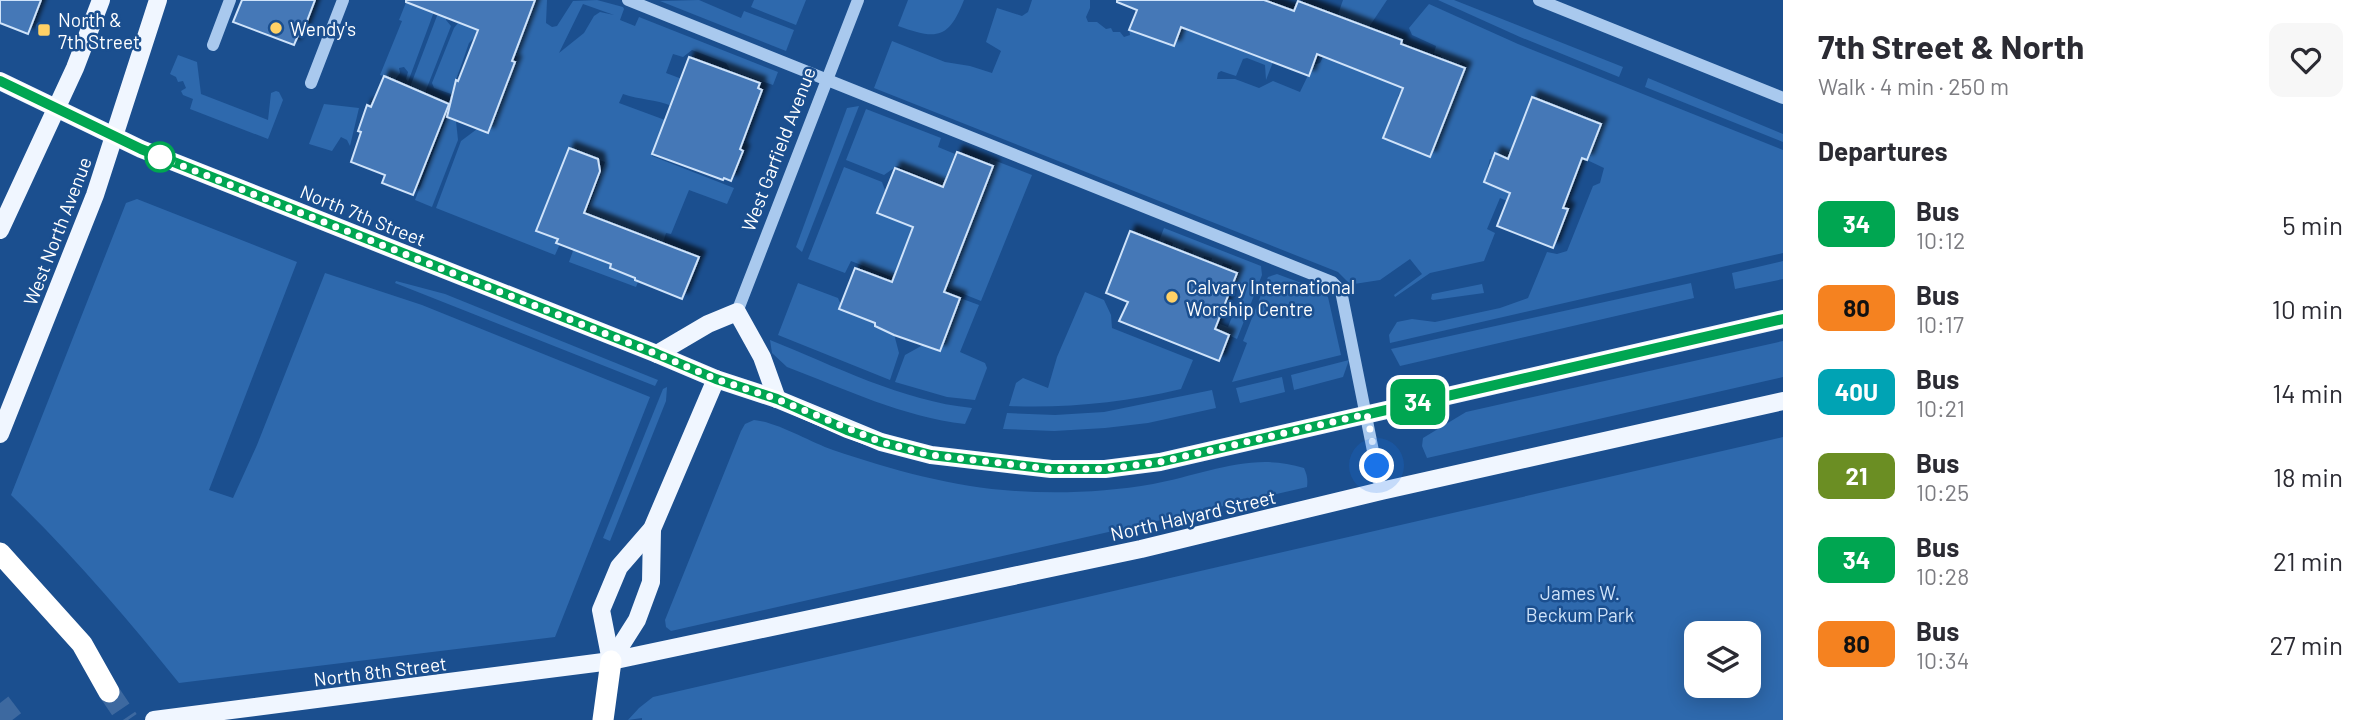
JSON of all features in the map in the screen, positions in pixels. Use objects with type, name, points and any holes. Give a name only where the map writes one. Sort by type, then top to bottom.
[{"type":"highway","points":[[0,553],[82,644],[109,692]]},
{"type":"highway","points":[[603,720],[611,661]]},
{"type":"main road","points":[[0,230],[75,68],[101,0]]},
{"type":"main road","name":"West North Avenue","points":[[0,434],[95,195],[158,0]]},
{"type":"main road","name":"North 7th Street","points":[[0,81],[114,136],[716,379]]},
{"type":"main road","points":[[657,354],[711,323],[737,312],[762,356],[777,399]]},
{"type":"main road","points":[[611,661],[601,610],[619,567],[652,529],[716,379],[777,399],[847,430],[931,455],[1051,469],[1105,469],[1160,462],[1783,319]]},
{"type":"main road","name":"North Halyard Street","points":[[611,661],[1141,549],[1381,491],[1783,401]]},
{"type":"main road","points":[[611,661],[637,620],[652,582],[652,529]]},
{"type":"main road","name":"North 8th Street","points":[[154,720],[611,661]]},
{"type":"street","points":[[213,45],[230,0]]},
{"type":"street","points":[[311,83],[343,0]]},
{"type":"street","points":[[628,0],[1332,282],[1341,291],[1381,491]]},
{"type":"street","name":"West Garfield Avenue","points":[[737,312],[858,0]]},
{"type":"street","points":[[1539,0],[1783,99]]},
{"type":"green space","points":[[407,0],[435,9],[408,82],[408,72],[404,67],[399,68],[400,73],[395,80],[380,75],[402,21],[399,20]]},
{"type":"green space","points":[[443,0],[453,0],[446,20],[451,26],[423,98],[410,90],[410,87]]},
{"type":"green space","points":[[535,0],[547,0],[546,23],[552,27],[557,26],[573,1],[597,0],[623,7],[620,20],[635,26],[639,17],[778,72],[773,85],[731,71],[726,63],[692,50],[683,57],[673,54],[666,73],[682,79],[672,106],[623,94],[619,103],[665,120],[652,156],[734,188],[727,204],[689,190],[671,234],[666,233],[663,243],[624,230],[610,268],[635,278],[638,282],[636,287],[569,262],[605,162],[569,149],[537,231],[558,239],[557,243],[560,244],[555,255],[436,208],[461,141],[477,129],[487,132],[517,57],[514,56]],"holes":[[[583,4],[614,15],[600,12],[594,16],[584,33],[559,53]]]},
{"type":"green space","points":[[699,0],[741,18],[744,11],[794,30],[786,51],[660,1]]},
{"type":"green space","points":[[754,0],[806,0],[796,25],[751,7]]},
{"type":"green space","points":[[908,0],[964,0],[946,30],[931,34],[898,26]]},
{"type":"green space","points":[[1032,0],[1090,0],[1086,17],[1088,22],[1097,22],[1106,29],[1120,32],[1124,37],[1130,35],[1129,30],[1174,46],[1192,0],[1237,0],[1220,42],[1273,62],[1266,80],[1265,65],[1247,58],[1243,59],[1236,76],[1221,71],[1217,79],[1235,79],[1259,88],[1273,81],[1300,92],[1313,65],[1320,63],[1323,57],[1343,0],[1387,0],[1369,27],[1354,69],[1403,88],[1384,138],[1430,157],[1466,65],[1462,62],[1457,65],[1441,59],[1441,55],[1434,53],[1436,46],[1412,35],[1409,28],[1429,4],[1518,44],[1783,150],[1783,253],[1390,343],[1389,335],[1397,322],[1412,319],[1435,322],[1500,308],[1528,298],[1547,252],[1557,254],[1567,251],[1593,186],[1600,183],[1604,168],[1587,160],[1601,124],[1520,163],[1495,153],[1493,159],[1490,159],[1484,183],[1510,193],[1507,201],[1500,198],[1487,229],[1495,233],[1484,261],[1430,273],[1395,297],[1394,295],[1422,274],[1410,259],[1380,280],[1354,284],[1355,293],[1352,293],[1349,283],[1338,272],[874,88],[892,41],[945,62],[992,73],[1001,51],[986,42],[997,8],[1022,16],[1028,12]]},
{"type":"green space","points":[[1438,0],[1454,0],[1623,67],[1619,77]]},
{"type":"green space","points":[[458,23],[481,31],[469,43],[451,94],[434,88],[432,83]]},
{"type":"green space","points":[[178,55],[197,62],[201,94],[268,120],[271,93],[279,92],[283,100],[268,139],[190,109],[193,99],[183,95],[181,91],[186,88],[183,81],[178,82],[176,77],[170,74]]},
{"type":"green space","points":[[1648,78],[1783,134],[1783,142],[1645,87]]},
{"type":"green space","points":[[324,104],[359,108],[350,146],[347,140],[341,137],[332,151],[309,144]]},
{"type":"green space","points":[[859,106],[802,252],[796,247],[847,108]]},
{"type":"green space","points":[[866,109],[941,138],[938,147],[955,154],[943,185],[897,166],[884,175],[846,160]]},
{"type":"green space","points":[[447,117],[456,121],[458,140],[432,207],[415,200]]},
{"type":"green space","points":[[991,159],[1032,175],[981,301],[921,277],[894,278],[851,261],[845,273],[808,259],[844,167],[882,182],[885,190],[877,213],[962,246],[993,166],[988,164]]},
{"type":"green space","points":[[137,199],[297,262],[209,490],[233,498],[257,445],[325,273],[422,305],[650,397],[555,637],[179,683],[98,586],[11,495],[126,203]]},
{"type":"green space","points":[[1164,228],[1261,266],[1262,275],[1237,339],[1218,330],[1220,324],[1228,327],[1242,291],[1232,286],[1237,273],[1230,270],[1232,266],[1223,263],[1222,267],[1211,263],[1212,258],[1204,256],[1202,259],[1192,255],[1193,251],[1185,248],[1183,251],[1172,247],[1173,243],[1159,241]]},
{"type":"green space","points":[[1783,261],[1783,279],[1735,289],[1732,273]]},
{"type":"green space","points":[[1277,274],[1320,290],[1328,297],[1341,355],[1232,382],[1247,343],[1243,341],[1268,277]]},
{"type":"green space","points":[[396,281],[445,294],[658,380],[655,386],[395,283]]},
{"type":"green space","points":[[798,283],[838,298],[840,309],[894,334],[899,353],[890,380],[778,335]]},
{"type":"green space","points":[[1691,283],[1694,298],[1400,366],[1391,349]]},
{"type":"green space","points":[[1482,284],[1484,293],[1431,299],[1432,294]]},
{"type":"green space","points":[[1085,292],[1104,300],[1111,315],[1112,328],[1193,360],[1181,389],[1095,404],[1009,406],[1016,383],[1023,378],[1048,388],[1057,357]]},
{"type":"green space","points":[[960,298],[979,305],[960,352],[985,363],[987,368],[975,400],[947,397],[895,382],[905,355],[923,345],[940,351]]},
{"type":"green space","points":[[770,340],[894,390],[972,408],[965,424],[897,409],[787,367],[772,353]]},
{"type":"green space","points":[[1783,341],[1783,377],[1427,458],[1422,446],[1423,438],[1466,412]]},
{"type":"green space","points":[[1349,360],[1343,377],[1294,390],[1291,375]]},
{"type":"green space","points":[[1282,377],[1285,392],[1240,403],[1236,388]]},
{"type":"green space","points":[[667,387],[666,401],[610,541],[603,538],[663,389]]},
{"type":"green space","points":[[1212,390],[1216,408],[1148,423],[1054,431],[1003,429],[1007,413],[1055,415],[1104,412]]},
{"type":"green space","points":[[754,420],[773,424],[833,450],[878,464],[946,482],[992,489],[1084,492],[1119,489],[1153,484],[1228,466],[1266,462],[1304,468],[1307,487],[671,631],[666,627],[665,620],[741,431],[745,424]]},
{"type":"green space","name":"James W. Beckum Park","points":[[1783,437],[1783,720],[628,720],[653,697]]},
{"type":"building","points":[[0,0],[41,0],[28,34],[0,23]]},
{"type":"building","name":"Wendy's","points":[[242,0],[315,0],[302,34],[299,33],[294,45],[233,22]]},
{"type":"building","points":[[406,0],[535,0],[488,133],[447,117],[456,80],[458,81],[478,30]]},
{"type":"building","points":[[1117,0],[1264,0],[1294,11],[1298,1],[1402,40],[1401,44],[1465,68],[1430,157],[1383,138],[1403,88],[1317,54],[1309,76],[1181,27],[1174,46],[1129,30],[1137,10]]},
{"type":"building","points":[[689,57],[760,83],[758,88],[762,90],[731,181],[652,154]]},
{"type":"building","points":[[384,76],[449,104],[413,195],[382,183],[385,175],[351,162],[367,105],[371,107]]},
{"type":"building","points":[[1532,97],[1601,124],[1587,160],[1582,158],[1563,208],[1568,209],[1553,248],[1497,226],[1510,193],[1484,182],[1495,153],[1508,159]]},
{"type":"building","points":[[569,148],[598,159],[600,171],[584,213],[699,257],[682,299],[635,280],[610,268],[611,264],[556,243],[558,239],[536,231]]},
{"type":"building","points":[[957,152],[993,166],[944,292],[960,298],[940,351],[894,335],[875,326],[875,323],[839,309],[855,268],[892,282],[913,227],[877,213],[895,168],[943,187]]},
{"type":"building","name":"Calvary International Worship Centre","points":[[1130,231],[1237,273],[1215,329],[1229,335],[1219,361],[1119,321],[1128,302],[1106,293]]},
{"type":"tunnel","points":[[109,692],[128,720]]},
{"type":"tunnel","points":[[0,703],[13,720]]},
{"type":"bus line","name":"34","points":[[0,81],[141,149],[716,379],[777,399],[847,430],[931,455],[989,463],[1051,469],[1105,469],[1160,462],[1783,319]]},
{"type":"place","name":"Wendy's","points":[[276,28]]},
{"type":"place","name":"North & 7th Street","points":[[44,30]]},
{"type":"place","name":"Calvary International Worship Centre","points":[[1172,297]]},
{"type":"route","points":[[160,157],[716,379],[777,399],[847,430],[931,455],[1051,469],[1105,469],[1160,462],[1367,414],[1377,466]]}]
